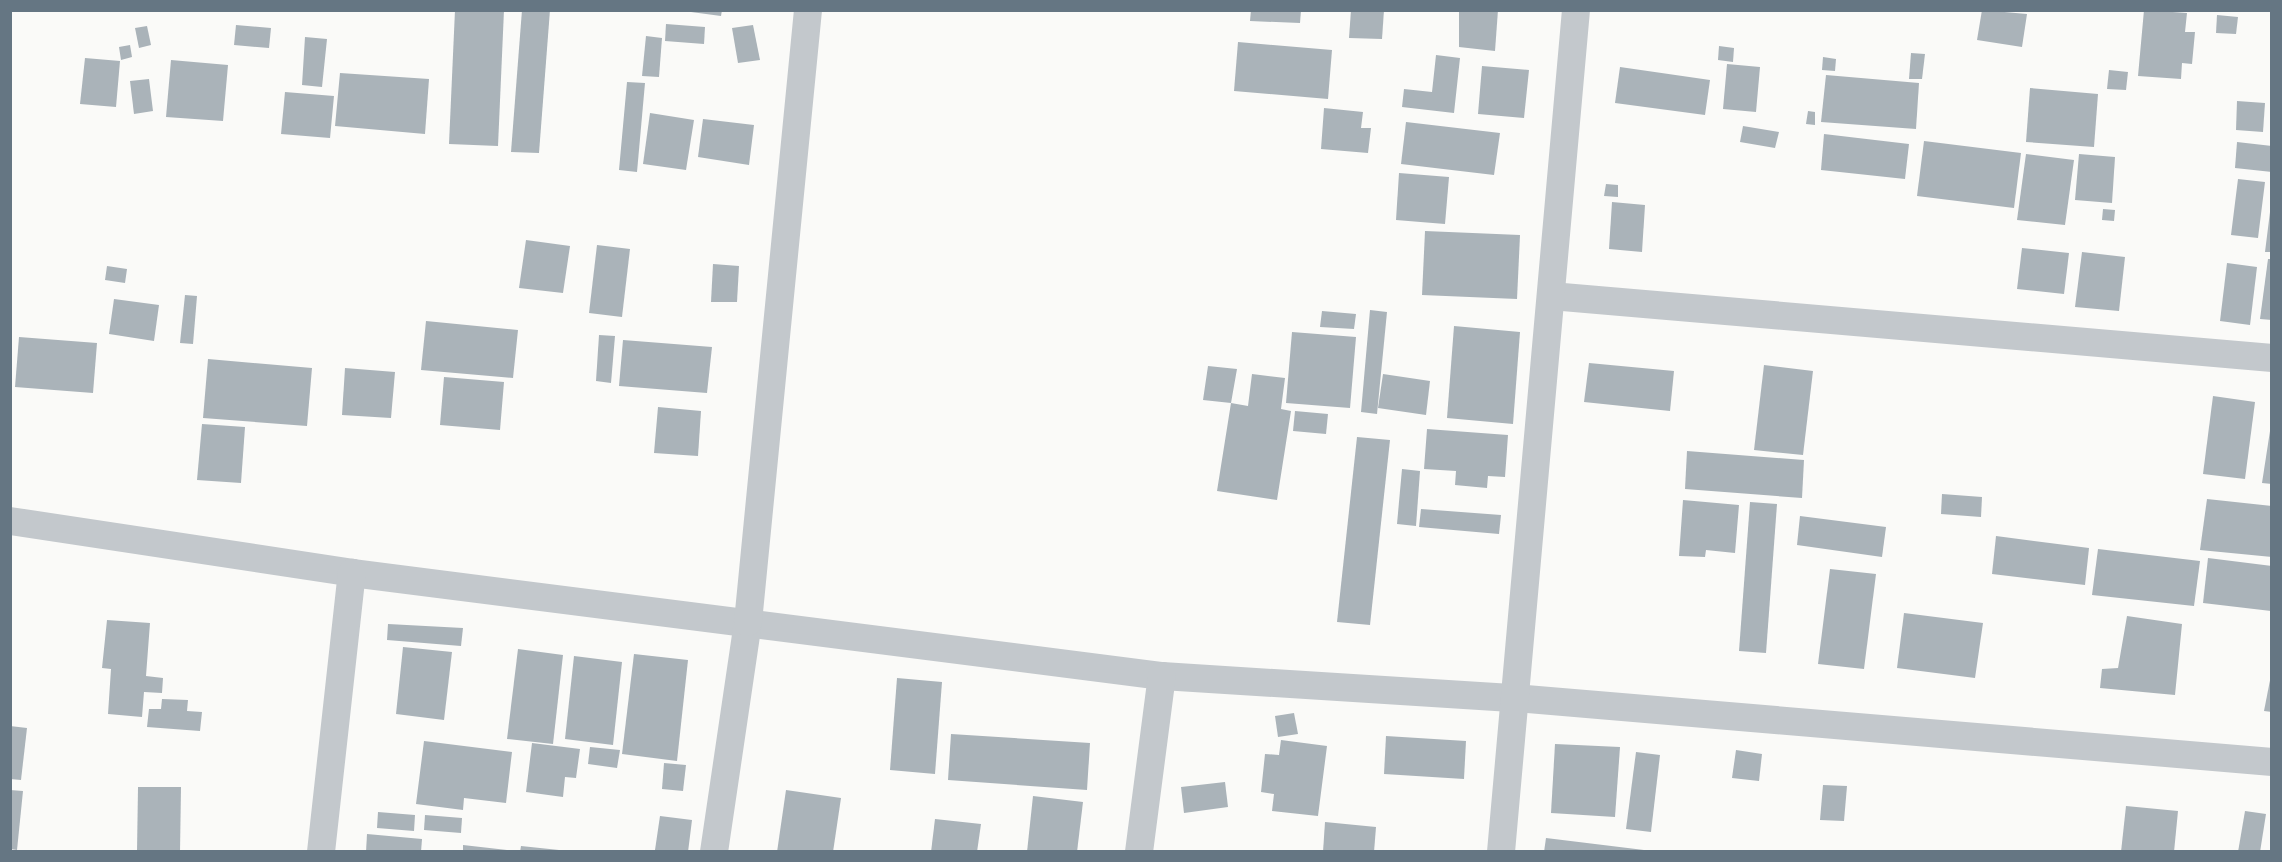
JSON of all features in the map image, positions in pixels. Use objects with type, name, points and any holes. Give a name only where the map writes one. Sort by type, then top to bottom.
[{"type":"street","points":[[714,852],[748,622],[808,10]]},
{"type":"street","points":[[1501,852],[1576,10]]},
{"type":"street","points":[[1551,296],[2271,358]]},
{"type":"street","points":[[10,521],[352,573],[1162,676],[1515,698],[2271,762]]},
{"type":"street","points":[[321,852],[352,573]]},
{"type":"street","points":[[1139,852],[1162,676]]},
{"type":"building","points":[[455,10],[504,10],[498,146],[449,144]]},
{"type":"building","points":[[522,10],[550,10],[539,153],[511,152]]},
{"type":"building","points":[[676,10],[722,10],[721,16]]},
{"type":"building","points":[[1251,10],[1301,10],[1300,23],[1250,21]]},
{"type":"building","points":[[1351,10],[1384,10],[1382,39],[1349,38]]},
{"type":"building","points":[[1459,10],[1498,10],[1495,51],[1459,47]]},
{"type":"building","points":[[1982,10],[2027,14],[2022,47],[1977,40]]},
{"type":"building","points":[[2144,10],[2187,13],[2185,32],[2195,32],[2192,64],[2182,63],[2181,79],[2138,76]]},
{"type":"building","points":[[2217,15],[2238,17],[2236,34],[2216,33]]},
{"type":"building","points":[[666,24],[705,27],[704,44],[665,41]]},
{"type":"building","points":[[236,25],[271,28],[269,48],[234,45]]},
{"type":"building","points":[[753,25],[760,60],[738,63],[732,28]]},
{"type":"building","points":[[147,26],[151,45],[139,48],[135,28]]},
{"type":"building","points":[[646,36],[662,38],[659,77],[642,76]]},
{"type":"building","points":[[305,37],[327,39],[322,87],[302,85]]},
{"type":"building","points":[[1238,42],[1332,50],[1328,99],[1234,91]]},
{"type":"building","points":[[130,45],[132,57],[121,60],[119,47]]},
{"type":"building","points":[[1719,46],[1734,48],[1733,62],[1718,60]]},
{"type":"building","points":[[1911,53],[1925,54],[1922,79],[1909,79]]},
{"type":"building","points":[[1436,55],[1460,58],[1454,113],[1402,107],[1404,89],[1432,92]]},
{"type":"building","points":[[1823,57],[1836,59],[1835,71],[1822,70]]},
{"type":"building","points":[[85,58],[120,61],[116,107],[80,104]]},
{"type":"building","points":[[171,60],[228,65],[223,121],[166,117]]},
{"type":"building","points":[[1727,64],[1760,67],[1756,112],[1723,109]]},
{"type":"building","points":[[1482,66],[1529,70],[1524,118],[1478,114]]},
{"type":"building","points":[[1620,67],[1710,80],[1705,115],[1615,103]]},
{"type":"building","points":[[2109,70],[2128,72],[2126,90],[2107,89]]},
{"type":"building","points":[[340,73],[429,79],[425,134],[335,126]]},
{"type":"building","points":[[1826,75],[1919,83],[1916,129],[1821,122]]},
{"type":"building","points":[[149,79],[153,111],[134,114],[130,81]]},
{"type":"building","points":[[627,82],[645,83],[637,172],[619,170]]},
{"type":"building","points":[[2030,88],[2098,94],[2094,147],[2026,142]]},
{"type":"building","points":[[285,92],[334,96],[330,138],[281,134]]},
{"type":"building","points":[[2237,101],[2265,103],[2263,132],[2236,130]]},
{"type":"building","points":[[1324,108],[1363,112],[1361,128],[1371,128],[1368,153],[1321,149]]},
{"type":"building","points":[[1808,111],[1815,112],[1815,125],[1806,124]]},
{"type":"building","points":[[650,113],[694,120],[686,170],[643,164]]},
{"type":"building","points":[[703,119],[754,125],[749,165],[698,157]]},
{"type":"building","points":[[1406,122],[1500,133],[1494,175],[1401,164]]},
{"type":"building","points":[[1743,126],[1779,132],[1775,148],[1740,142]]},
{"type":"building","points":[[1824,134],[1909,144],[1905,179],[1821,170]]},
{"type":"building","points":[[1924,141],[2021,153],[2014,208],[1917,196]]},
{"type":"building","points":[[2237,142],[2272,146],[2272,172],[2235,168]]},
{"type":"building","points":[[2026,154],[2074,160],[2065,225],[2017,220]]},
{"type":"building","points":[[2079,154],[2115,157],[2112,203],[2075,200]]},
{"type":"building","points":[[1399,173],[1449,177],[1445,224],[1396,220]]},
{"type":"building","points":[[2238,179],[2265,182],[2258,238],[2231,235]]},
{"type":"building","points":[[1606,184],[1618,185],[1618,197],[1604,196]]},
{"type":"building","points":[[1612,202],[1645,205],[1642,252],[1609,249]]},
{"type":"building","points":[[2103,209],[2115,210],[2114,221],[2102,220]]},
{"type":"building","points":[[2270,212],[2272,212],[2272,252],[2265,252]]},
{"type":"building","points":[[1425,231],[1520,235],[1517,299],[1422,295]]},
{"type":"building","points":[[526,240],[570,246],[563,293],[519,288]]},
{"type":"building","points":[[597,245],[630,249],[622,317],[589,313]]},
{"type":"building","points":[[2022,248],[2069,253],[2064,294],[2017,289]]},
{"type":"building","points":[[2082,252],[2125,257],[2119,311],[2075,307]]},
{"type":"building","points":[[2268,259],[2272,259],[2272,320],[2260,319]]},
{"type":"building","points":[[2227,263],[2257,267],[2250,325],[2220,321]]},
{"type":"building","points":[[713,264],[739,266],[737,302],[711,302]]},
{"type":"building","points":[[107,266],[127,269],[125,283],[105,280]]},
{"type":"building","points":[[185,295],[197,296],[193,344],[180,343]]},
{"type":"building","points":[[114,299],[159,305],[154,341],[109,334]]},
{"type":"building","points":[[1370,310],[1387,312],[1377,414],[1361,412]]},
{"type":"building","points":[[1322,311],[1356,314],[1354,329],[1320,327]]},
{"type":"building","points":[[426,321],[518,330],[513,378],[421,370]]},
{"type":"building","points":[[1454,326],[1520,332],[1513,424],[1447,418]]},
{"type":"building","points":[[1292,332],[1356,337],[1350,408],[1286,403]]},
{"type":"building","points":[[599,335],[615,336],[611,383],[596,381]]},
{"type":"building","points":[[19,337],[97,343],[93,393],[15,387]]},
{"type":"building","points":[[623,340],[712,347],[707,393],[619,386]]},
{"type":"building","points":[[208,359],[312,368],[307,426],[203,418]]},
{"type":"building","points":[[1589,363],[1674,371],[1670,411],[1584,402]]},
{"type":"building","points":[[1764,365],[1813,371],[1803,455],[1754,450]]},
{"type":"building","points":[[1208,366],[1237,369],[1231,403],[1203,400]]},
{"type":"building","points":[[345,368],[395,372],[391,418],[342,415]]},
{"type":"building","points":[[1252,374],[1285,378],[1281,409],[1291,411],[1277,500],[1217,491],[1231,403],[1248,406]]},
{"type":"building","points":[[1383,374],[1430,381],[1426,415],[1378,408]]},
{"type":"building","points":[[444,377],[504,382],[500,430],[440,425]]},
{"type":"building","points":[[2213,396],[2255,402],[2245,479],[2203,474]]},
{"type":"building","points":[[658,407],[701,411],[698,456],[654,453]]},
{"type":"building","points":[[1295,411],[1328,414],[1326,434],[1293,431]]},
{"type":"building","points":[[2272,418],[2272,484],[2262,483]]},
{"type":"building","points":[[202,424],[245,427],[241,483],[197,480]]},
{"type":"building","points":[[1427,429],[1508,435],[1505,477],[1488,476],[1487,488],[1455,485],[1456,471],[1424,469]]},
{"type":"building","points":[[1357,437],[1390,440],[1370,625],[1337,622]]},
{"type":"building","points":[[1687,451],[1804,460],[1802,498],[1685,489]]},
{"type":"building","points":[[1402,469],[1420,471],[1416,526],[1397,524]]},
{"type":"building","points":[[1942,494],[1982,497],[1981,517],[1941,514]]},
{"type":"building","points":[[2207,499],[2272,506],[2272,557],[2200,550]]},
{"type":"building","points":[[1683,500],[1739,505],[1735,553],[1706,550],[1705,557],[1679,556]]},
{"type":"building","points":[[1750,502],[1777,504],[1766,653],[1739,651]]},
{"type":"building","points":[[1421,509],[1501,515],[1499,534],[1419,527]]},
{"type":"building","points":[[1800,516],[1886,527],[1882,557],[1797,545]]},
{"type":"building","points":[[1996,536],[2089,548],[2085,585],[1992,574]]},
{"type":"building","points":[[2098,549],[2200,561],[2194,606],[2092,595]]},
{"type":"building","points":[[2208,558],[2272,566],[2271,611],[2203,603]]},
{"type":"building","points":[[1830,569],[1876,574],[1864,669],[1818,664]]},
{"type":"building","points":[[1904,613],[1983,623],[1975,678],[1897,668]]},
{"type":"building","points":[[2127,616],[2182,624],[2175,695],[2100,688],[2102,669],[2118,668]]},
{"type":"building","points":[[107,620],[150,623],[146,676],[163,678],[162,693],[144,692],[142,717],[108,714],[111,669],[102,668]]},
{"type":"building","points":[[388,624],[463,628],[461,646],[387,640]]},
{"type":"building","points":[[403,647],[452,652],[444,720],[396,714]]},
{"type":"building","points":[[518,649],[563,655],[553,744],[507,739]]},
{"type":"building","points":[[634,654],[688,660],[677,761],[622,754]]},
{"type":"building","points":[[574,656],[622,662],[613,745],[565,739]]},
{"type":"building","points":[[2272,670],[2272,712],[2264,711]]},
{"type":"building","points":[[897,678],[942,682],[935,774],[890,770]]},
{"type":"building","points":[[162,699],[188,700],[187,711],[202,712],[200,731],[147,727],[149,709],[161,709]]},
{"type":"building","points":[[1294,713],[1298,734],[1278,737],[1275,716]]},
{"type":"building","points":[[10,726],[27,728],[21,780],[10,779]]},
{"type":"building","points":[[951,734],[1090,743],[1087,790],[948,780]]},
{"type":"building","points":[[1386,736],[1466,741],[1464,779],[1384,774]]},
{"type":"building","points":[[1281,740],[1327,746],[1318,816],[1272,811],[1274,794],[1261,792],[1265,754],[1279,755]]},
{"type":"building","points":[[424,741],[512,752],[506,803],[464,798],[463,810],[416,804]]},
{"type":"building","points":[[532,743],[580,749],[576,778],[565,777],[563,797],[526,792]]},
{"type":"building","points":[[1555,744],[1620,747],[1615,817],[1551,813]]},
{"type":"building","points":[[590,747],[620,750],[617,768],[588,764]]},
{"type":"building","points":[[1736,750],[1762,754],[1759,781],[1732,778]]},
{"type":"building","points":[[1636,752],[1660,755],[1651,832],[1626,829]]},
{"type":"building","points":[[664,763],[686,765],[683,791],[662,789]]},
{"type":"building","points":[[1225,782],[1228,807],[1184,813],[1181,787]]},
{"type":"building","points":[[1823,785],[1847,786],[1844,821],[1820,820]]},
{"type":"building","points":[[138,787],[181,787],[180,852],[137,852]]},
{"type":"building","points":[[10,790],[23,791],[17,850],[10,849]]},
{"type":"building","points":[[786,790],[841,798],[833,852],[777,852]]},
{"type":"building","points":[[1033,796],[1083,802],[1077,852],[1027,852]]},
{"type":"building","points":[[2126,806],[2178,811],[2174,852],[2121,852]]},
{"type":"building","points":[[2245,811],[2266,814],[2260,852],[2238,852]]},
{"type":"building","points":[[378,812],[415,815],[414,831],[377,828]]},
{"type":"building","points":[[425,815],[462,818],[461,833],[424,830]]},
{"type":"building","points":[[660,816],[692,820],[688,852],[655,850]]},
{"type":"building","points":[[935,819],[981,824],[977,852],[931,852]]},
{"type":"building","points":[[1325,822],[1376,827],[1374,852],[1323,852]]},
{"type":"building","points":[[367,834],[422,839],[421,852],[366,852]]},
{"type":"building","points":[[1546,838],[1644,850],[1644,852],[1544,852]]},
{"type":"building","points":[[463,845],[507,850],[507,852],[463,852]]},
{"type":"building","points":[[521,846],[559,850],[559,852],[520,852]]}]
